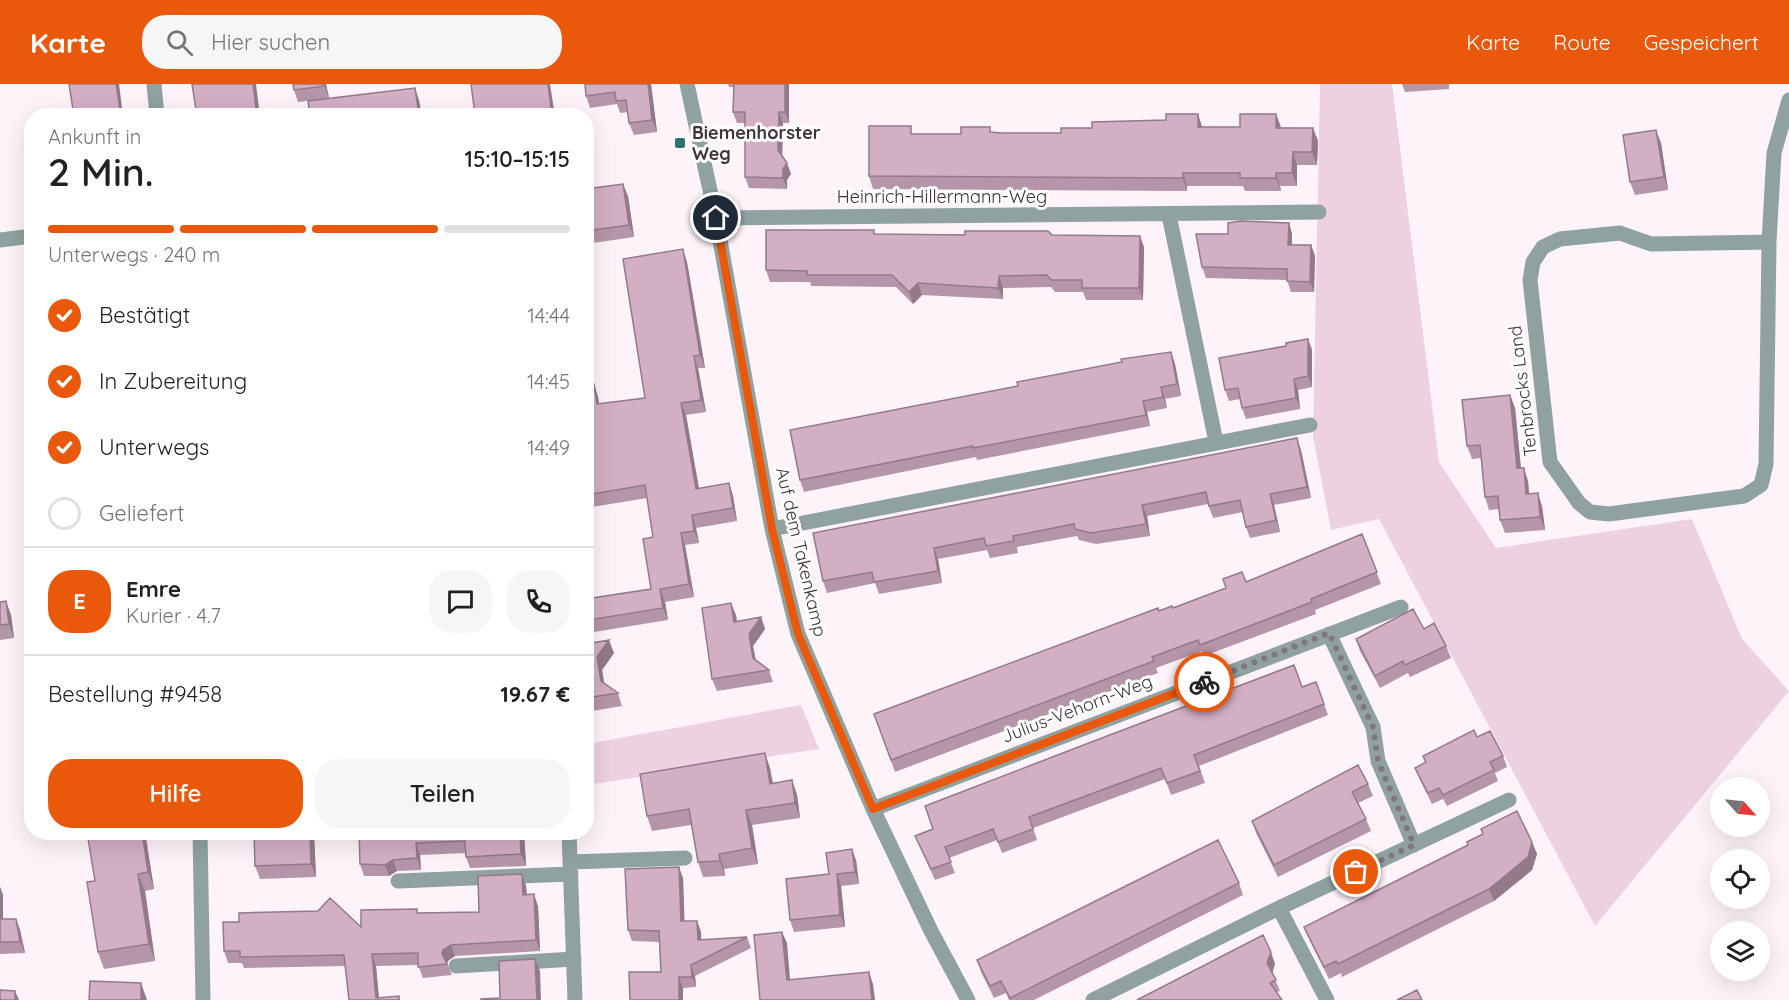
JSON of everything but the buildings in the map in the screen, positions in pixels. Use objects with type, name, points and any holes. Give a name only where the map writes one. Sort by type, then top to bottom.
[{"type":"street","points":[[154,84],[156,108]]},
{"type":"street","name":"Auf dem Takenkamp","points":[[687,84],[716,218],[772,529],[798,634],[873,809],[931,931],[968,1000]]},
{"type":"street","name":"Tenbrocks Land","points":[[1769,242],[1651,244],[1620,233],[1560,239],[1543,247],[1533,262],[1530,280],[1550,462],[1579,503],[1590,512],[1609,514],[1744,496],[1761,485],[1766,464],[1769,242],[1774,153],[1789,100]]},
{"type":"street","name":"Heinrich-Hillermann-Weg","points":[[716,218],[1319,212]]},
{"type":"street","points":[[1169,215],[1216,442]]},
{"type":"street","points":[[0,240],[24,237]]},
{"type":"street","points":[[772,529],[1310,425]]},
{"type":"street","name":"Julius-Vehorn-Weg","points":[[873,809],[1401,607]]},
{"type":"street","points":[[1329,633],[1373,727],[1378,761],[1414,845]]},
{"type":"street","points":[[1093,1000],[1279,908],[1509,800]]},
{"type":"street","points":[[200,840],[203,1000]]},
{"type":"street","points":[[569,840],[575,1000]]},
{"type":"street","points":[[398,881],[685,858]]},
{"type":"street","points":[[1279,908],[1327,1000]]},
{"type":"street","points":[[456,966],[574,958]]},
{"type":"shaded area","points":[[1320,84],[1392,84],[1439,462],[1496,548],[1692,519],[1742,639],[1789,691],[1718,777],[1710,777],[1710,787],[1595,926],[1379,519],[1331,530],[1313,436]]},
{"type":"shaded area","points":[[801,705],[819,749],[594,784],[594,743]]},
{"type":"way so far","points":[[1204,682],[1329,633],[1373,727],[1378,761],[1414,845],[1356,872]]},
{"type":"place","name":"Biemenhorster Weg","points":[[680,143]]},
{"type":"route","points":[[716,218],[772,529],[798,634],[873,809],[1204,682]]}]
